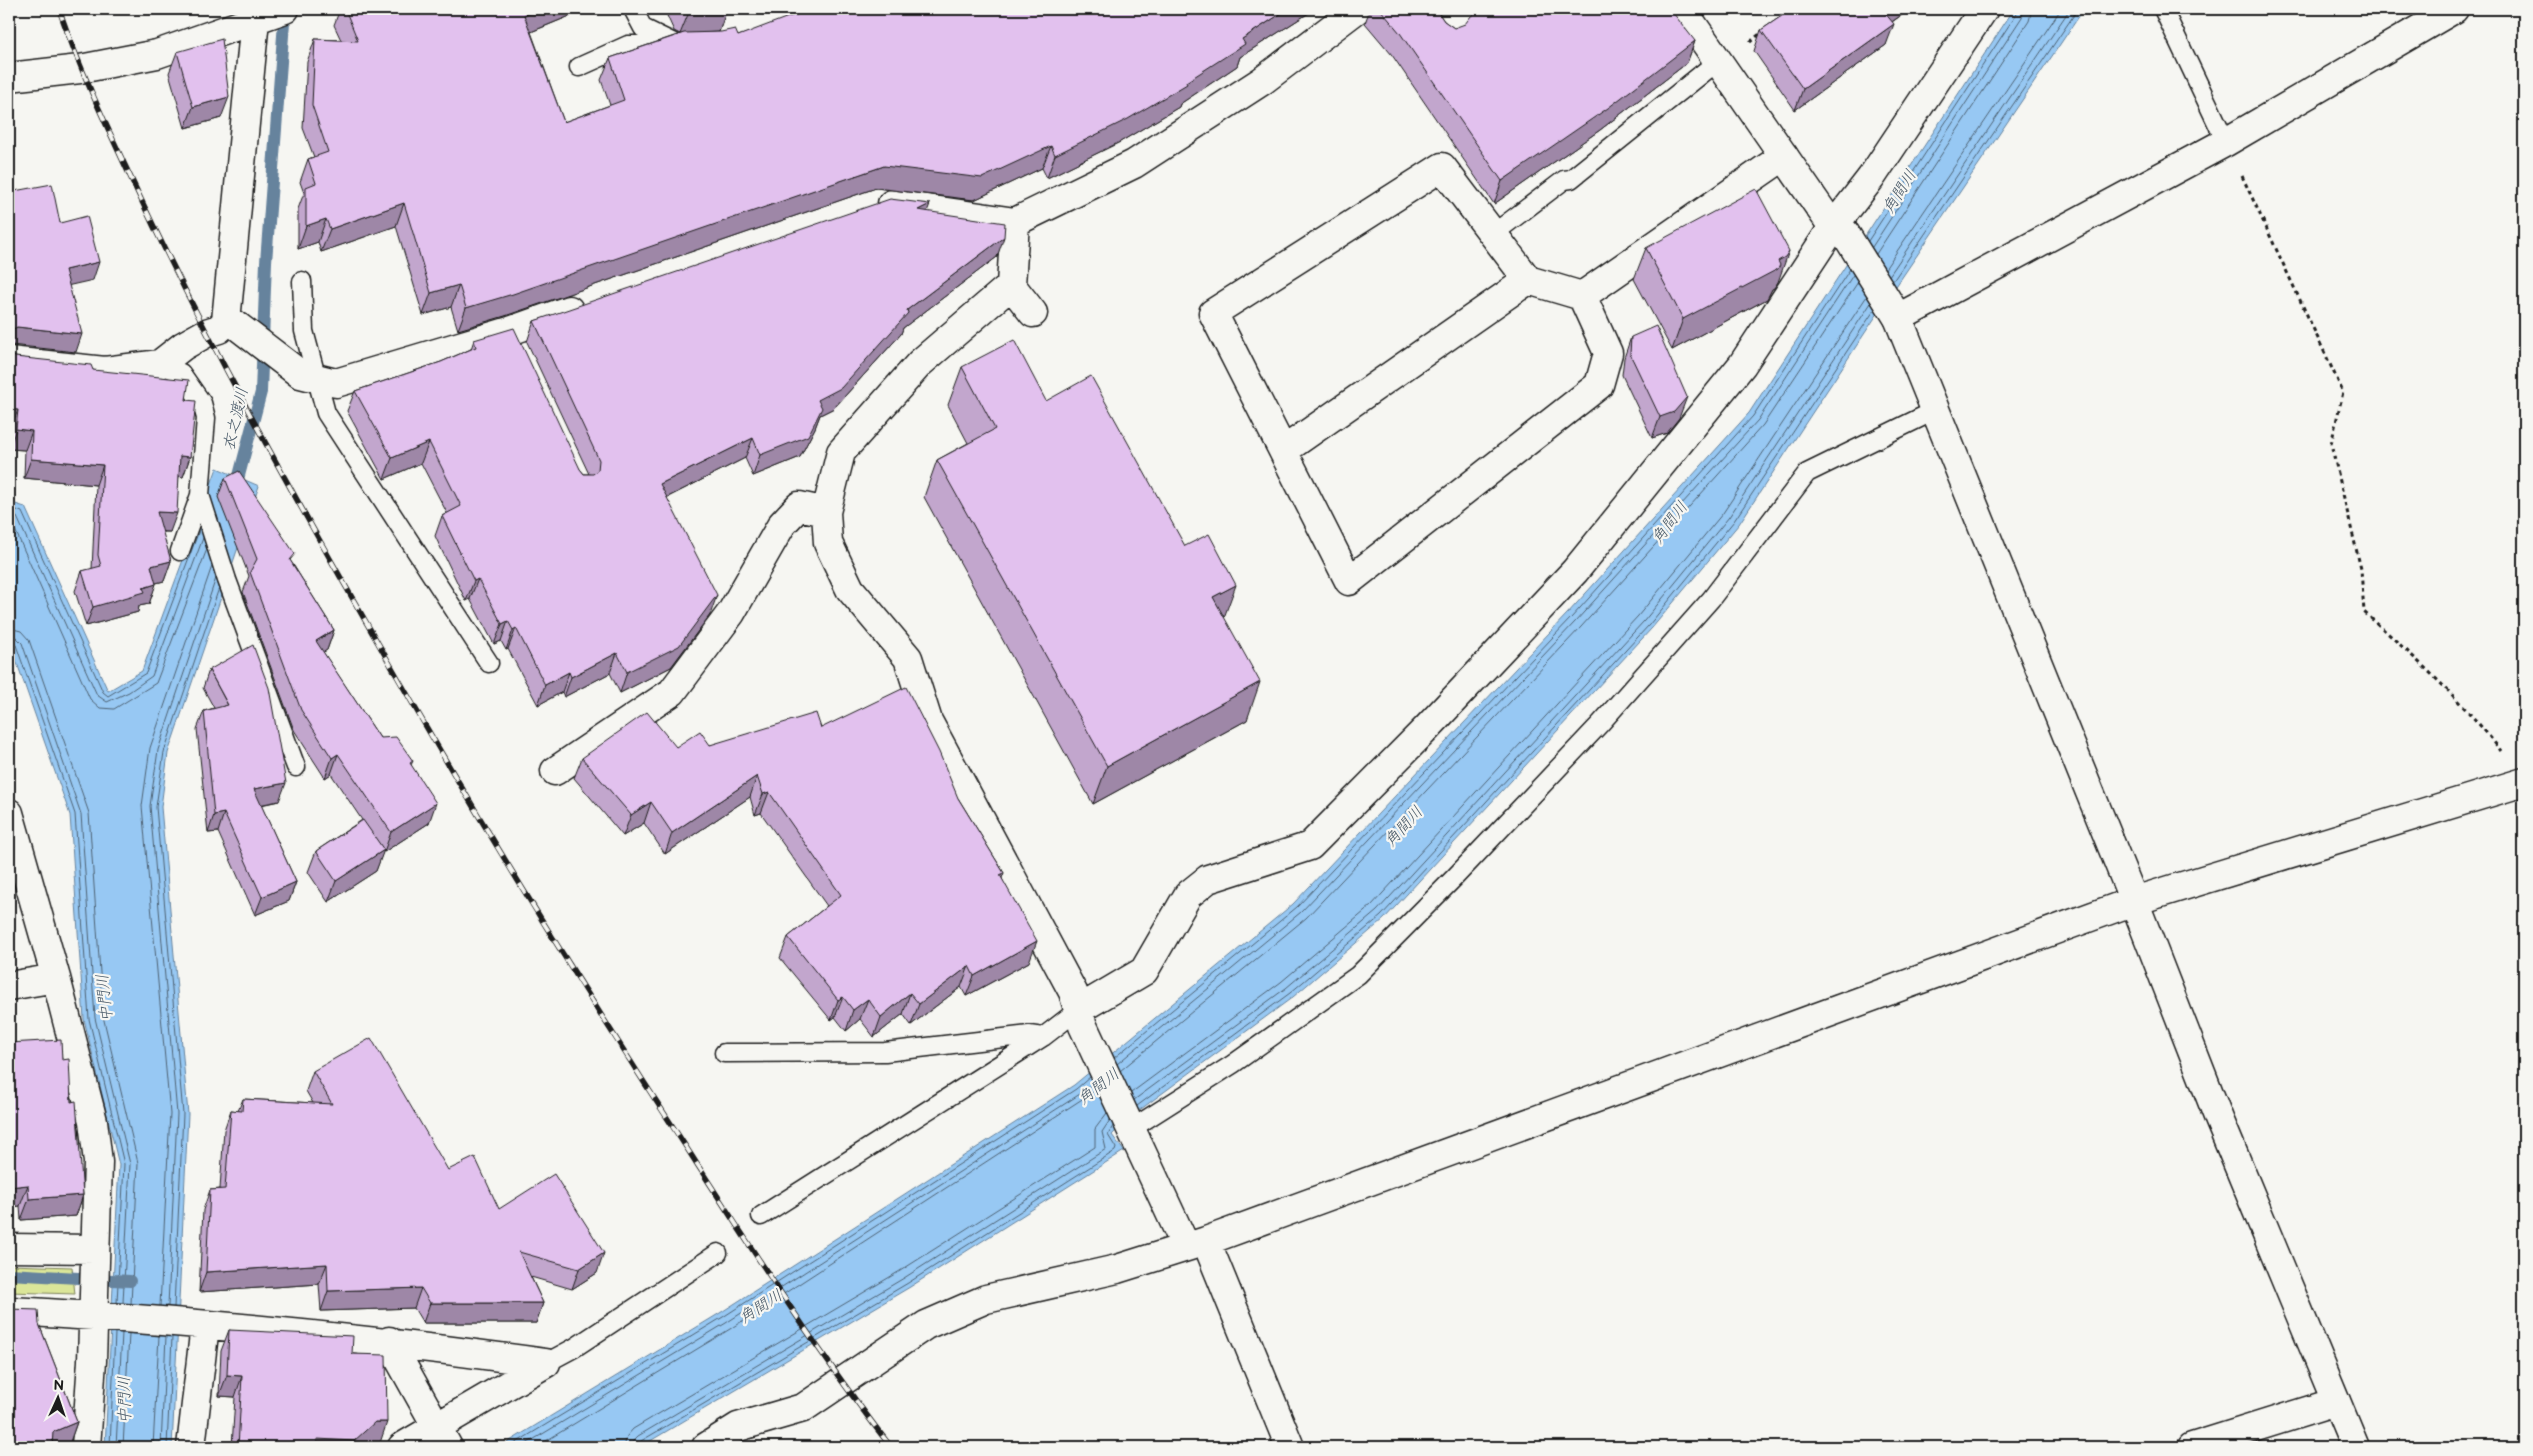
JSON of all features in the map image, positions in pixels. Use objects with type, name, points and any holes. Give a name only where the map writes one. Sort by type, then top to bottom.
[{"type":"street","points":[[872,206],[881,203],[1015,222],[1134,164],[1262,81],[1357,9]]},
{"type":"street","points":[[1682,9],[1784,156],[1839,230],[1894,312],[2134,901],[2219,1119],[2355,1447]]},
{"type":"street","points":[[1081,1018],[1144,971],[1188,895],[1208,879],[1310,846],[1427,728],[1575,571],[1742,365],[1839,230],[1871,178],[1984,9]]},
{"type":"street","points":[[1894,312],[2226,142],[2454,9]]},
{"type":"street","points":[[9,77],[80,69],[157,54],[265,13],[231,323]]},
{"type":"street","points":[[1582,296],[1784,156]]},
{"type":"street","points":[[1442,167],[1528,280],[1582,296],[1608,353],[1599,385],[1349,581],[1213,313],[1442,167]]},
{"type":"street","points":[[1015,222],[1011,285],[1033,313]]},
{"type":"street","points":[[1283,450],[1528,280]]},
{"type":"street","points":[[1011,285],[920,363],[841,452],[826,512],[828,542],[850,589],[908,658],[928,721],[1073,992],[1081,1018],[1128,1124],[1196,1244],[1290,1447]]},
{"type":"street","points":[[231,323],[308,377],[336,383],[514,339],[592,302]]},
{"type":"street","points":[[9,361],[105,371],[160,364],[183,346],[206,333],[231,323]]},
{"type":"street","points":[[555,771],[672,692],[731,612],[782,524],[799,506],[826,512]]},
{"type":"street","points":[[706,1447],[738,1427],[803,1408],[926,1325],[986,1299],[1117,1270],[1196,1244],[2134,901],[2524,782]]},
{"type":"street","points":[[9,813],[56,978],[93,1121],[98,1162],[94,1249],[100,1316],[92,1361],[86,1447]]},
{"type":"street","points":[[9,986],[56,978]]},
{"type":"street","points":[[9,1248],[94,1249]]},
{"type":"street","points":[[9,1311],[100,1316],[389,1341],[546,1362]]},
{"type":"street","points":[[190,1447],[197,1325]]},
{"type":"street","points":[[389,1341],[442,1437]]},
{"type":"street","points":[[402,1447],[442,1437],[546,1362]]},
{"type":"street","points":[[2192,1447],[2336,1402]]},
{"type":"lane","points":[[633,9],[643,28],[678,45]]},
{"type":"lane","points":[[2163,9],[2226,142]]},
{"type":"lane","points":[[579,67],[628,45],[704,44]]},
{"type":"lane","points":[[1493,234],[1564,180],[1571,179],[1718,61]]},
{"type":"lane","points":[[302,281],[308,377],[326,412],[489,663]]},
{"type":"lane","points":[[160,364],[181,373],[202,403],[206,418],[202,499],[180,552]]},
{"type":"lane","points":[[1128,1124],[1233,1064],[1358,975],[1454,878],[1600,724],[1711,599],[1807,473],[1934,411]]},
{"type":"lane","points":[[202,499],[227,580],[296,767]]},
{"type":"lane","points":[[761,1216],[1043,1037],[1081,1018]]},
{"type":"lane","points":[[724,1053],[885,1052],[1029,1035],[1043,1037]]},
{"type":"lane","points":[[546,1362],[574,1348],[718,1253]]},
{"type":"path","points":[[1770,25],[1790,9]]},
{"type":"path","points":[[1718,61],[1743,48],[1763,31]]},
{"type":"path","points":[[2226,142],[2343,392],[2331,444],[2361,568],[2364,612],[2406,650],[2477,720],[2507,758]]},
{"type":"green space","points":[[9,1265],[72,1267],[75,1294],[9,1292]]},
{"type":"water","name":"角間川","points":[[2014,9],[2084,9],[1884,304],[1739,524],[1652,628],[1384,919],[1293,997],[1126,1120],[1112,1135],[1124,1151],[910,1287],[640,1447],[500,1447],[720,1313],[1074,1085],[1293,904],[1567,614],[1749,413]]},
{"type":"water","name":"中門川","points":[[217,468],[259,486],[168,753],[161,807],[188,1114],[172,1447],[105,1447],[119,1165],[84,1019],[70,815],[9,640],[9,502],[25,507],[108,691],[142,671]]},
{"type":"building","points":[[345,9],[540,9],[524,15],[564,122],[624,100],[610,58],[684,33],[721,32],[735,29],[738,36],[791,16],[824,9],[1288,9],[1242,39],[1245,44],[1186,82],[1187,84],[1128,119],[1055,155],[1051,146],[982,178],[884,166],[513,294],[466,308],[459,285],[431,293],[404,203],[330,229],[326,219],[306,226],[306,187],[316,183],[308,159],[328,152],[312,105],[315,39],[358,41]]},
{"type":"building","points":[[683,9],[727,9],[689,12]]},
{"type":"building","points":[[1380,9],[1436,9],[1444,21],[1454,28],[1465,24],[1480,9],[1670,9],[1695,41],[1608,108],[1502,181],[1400,33]]},
{"type":"building","points":[[1792,9],[1888,9],[1884,12],[1894,24],[1803,89],[1761,30]]},
{"type":"building","points":[[222,39],[229,97],[193,107],[177,52]]},
{"type":"building","points":[[52,184],[60,223],[87,216],[99,262],[65,270],[82,334],[17,327],[9,331],[9,192]]},
{"type":"building","points":[[1756,189],[1789,251],[1785,257],[1778,261],[1780,265],[1778,269],[1683,319],[1646,248]]},
{"type":"building","points":[[890,199],[930,204],[918,210],[1005,223],[1004,237],[907,310],[908,313],[841,388],[818,400],[822,408],[808,436],[760,455],[753,438],[660,484],[717,595],[679,646],[627,672],[617,653],[571,677],[569,672],[545,685],[516,628],[513,630],[508,621],[502,624],[478,579],[474,581],[442,516],[461,506],[429,442],[392,458],[355,391],[441,362],[476,347],[474,340],[514,328],[580,469],[584,474],[593,474],[598,470],[599,460],[534,321]]},
{"type":"building","points":[[1656,326],[1687,397],[1674,412],[1660,417],[1630,354],[1631,337]]},
{"type":"building","points":[[1014,340],[1046,401],[1091,376],[1185,546],[1209,534],[1236,585],[1213,597],[1260,682],[1107,766],[937,460],[995,429],[962,367]]},
{"type":"building","points":[[9,353],[15,357],[91,365],[93,370],[189,380],[186,400],[196,401],[190,457],[180,456],[177,513],[157,512],[171,561],[151,566],[156,584],[143,588],[145,592],[93,607],[82,571],[101,566],[98,555],[103,465],[31,459],[32,431],[16,429],[18,410],[9,409]]},
{"type":"building","points":[[239,471],[295,554],[290,560],[334,630],[316,641],[380,738],[396,737],[413,761],[410,763],[436,803],[391,832],[338,754],[332,758],[301,710],[250,572],[257,559],[225,478]]},
{"type":"building","points":[[253,645],[269,688],[286,783],[254,789],[296,882],[262,897],[224,813],[214,815],[204,711],[228,705],[209,670]]},
{"type":"building","points":[[906,687],[939,752],[958,798],[1004,873],[1000,875],[1037,941],[974,976],[969,966],[919,1004],[910,993],[881,1017],[868,999],[853,1010],[843,997],[838,1000],[788,937],[841,895],[769,792],[763,794],[757,776],[672,833],[651,802],[631,815],[582,758],[647,712],[676,747],[700,731],[710,745],[816,713],[821,728]]},
{"type":"building","points":[[363,820],[384,850],[336,881],[316,851]]},
{"type":"building","points":[[371,1038],[448,1170],[475,1157],[499,1209],[554,1174],[604,1253],[579,1269],[519,1252],[543,1303],[430,1303],[421,1288],[328,1291],[327,1264],[206,1272],[210,1190],[225,1189],[231,1110],[242,1111],[243,1099],[332,1104],[313,1071]]},
{"type":"building","points":[[61,1040],[62,1060],[69,1059],[71,1102],[76,1101],[83,1195],[29,1199],[28,1185],[9,1187],[9,1043]]},
{"type":"building","points":[[9,1309],[38,1310],[39,1324],[77,1422],[53,1432],[52,1447],[12,1447],[9,1438]]},
{"type":"building","points":[[229,1330],[353,1336],[352,1354],[386,1355],[387,1422],[375,1422],[354,1441],[317,1439],[317,1447],[238,1447],[242,1376],[227,1375]]},
{"type":"waterway","name":"衣之渡川","points":[[236,487],[261,392],[266,262],[285,9]]},
{"type":"waterway","points":[[9,1274],[130,1281]]},
{"type":"railway","points":[[59,9],[106,124],[193,306],[343,582],[449,767],[566,960],[737,1226],[786,1301],[891,1447]]}]
